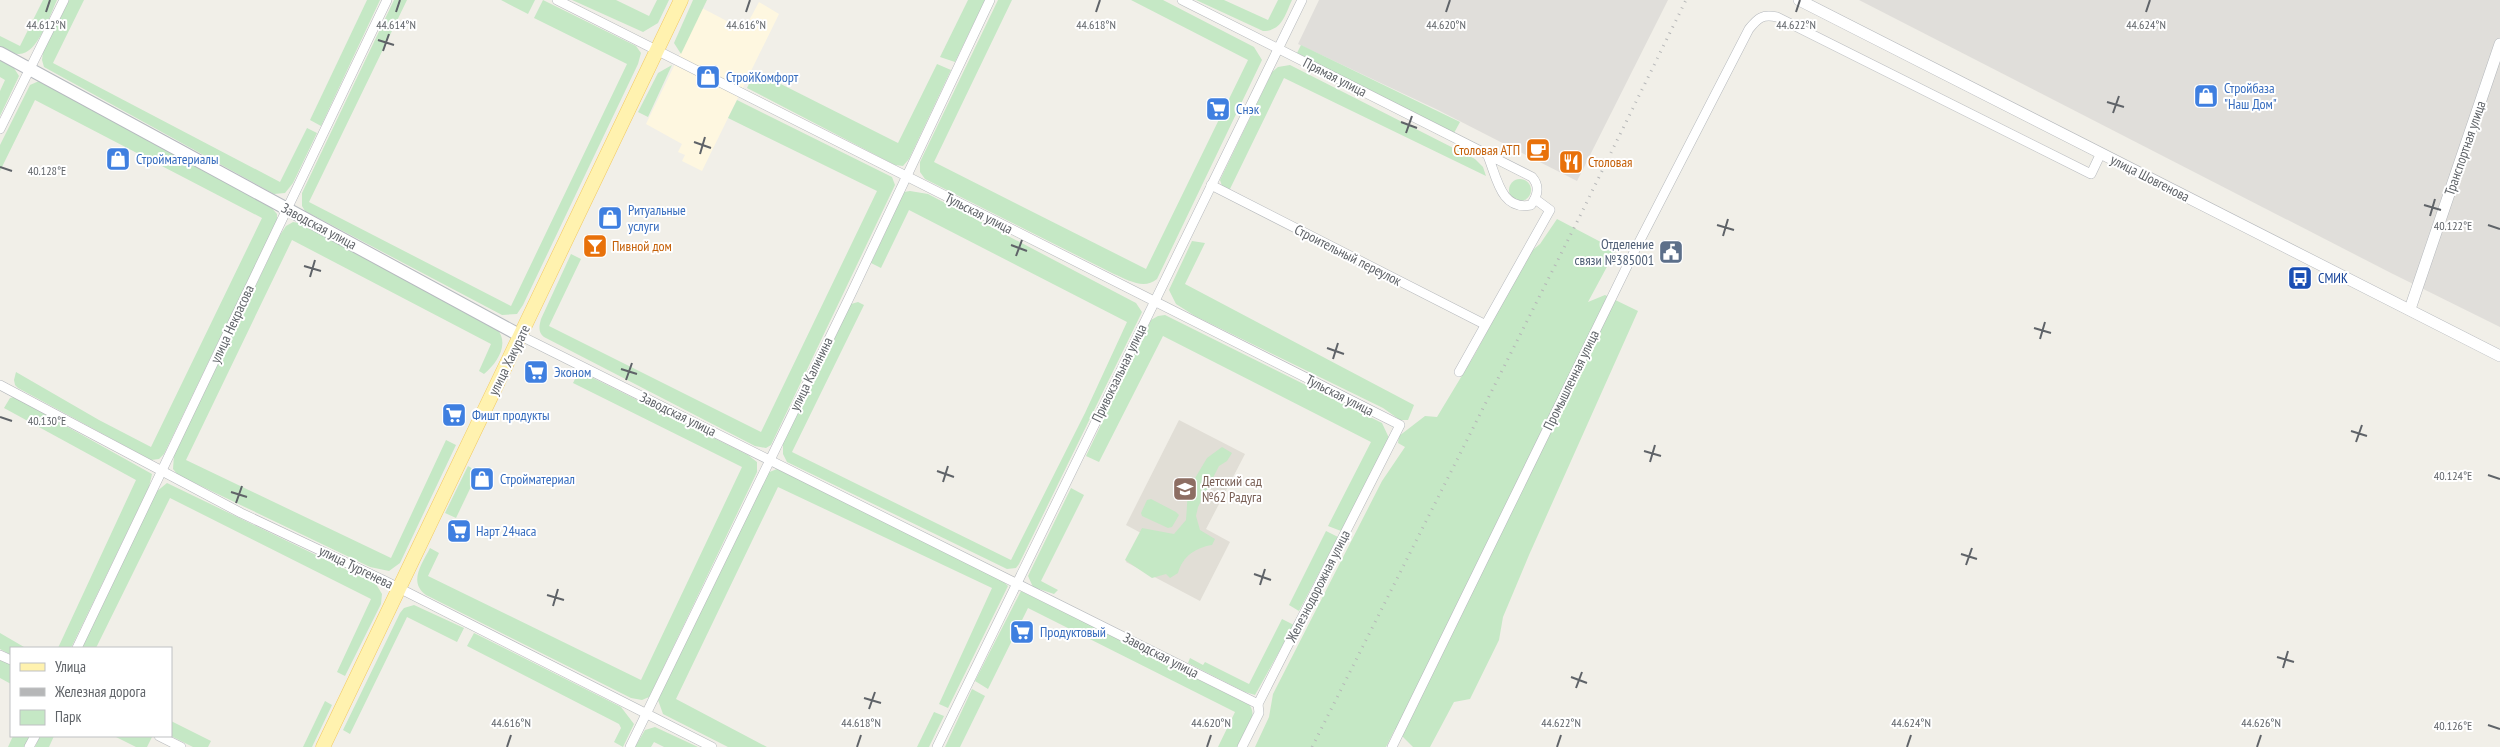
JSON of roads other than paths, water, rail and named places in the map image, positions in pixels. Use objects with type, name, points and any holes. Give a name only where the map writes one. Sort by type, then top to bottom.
[{"type":"main road","name":"улица Хакурате","points":[[323,747],[680,0]]},
{"type":"main road","name":"Заводская улица","points":[[0,53],[521,336]]},
{"type":"street","points":[[0,129],[64,0]]},
{"type":"street","name":"улица Некрасова","points":[[77,647],[386,0]]},
{"type":"street","name":"Тульская улица","points":[[557,0],[1400,425]]},
{"type":"street","name":"улица Калинина","points":[[630,747],[907,176],[990,0]]},
{"type":"street","name":"Прямая улица","points":[[1182,0],[1532,177],[1537,183],[1538,192],[1535,199]]},
{"type":"street","name":"Привокзальная улица","points":[[937,747],[1302,0]]},
{"type":"street","name":"улица Шовгенова","points":[[1799,0],[2500,356]]},
{"type":"street","name":"Промышленная улица","points":[[1392,747],[1634,252],[1749,29],[1758,17],[1766,15],[1778,17],[2091,174],[2101,153]]},
{"type":"street","name":"Транспортная улица","points":[[2410,309],[2500,44]]},
{"type":"street","points":[[1459,372],[1484,324],[1550,210],[1535,199],[1532,204],[1524,206],[1512,204],[1504,195],[1488,156]]},
{"type":"street","name":"Строительный переулок","points":[[1211,185],[1484,324]]},
{"type":"street","name":"Заводская улица","points":[[521,336],[1258,704]]},
{"type":"street","name":"улица Тургенева","points":[[0,385],[162,472],[400,589],[712,747]]},
{"type":"street","name":"Железнодорожная улица","points":[[1242,747],[1259,713],[1258,704],[1400,425]]},
{"type":"street","points":[[161,737],[181,747]]},
{"type":"railway","points":[[1312,747],[1576,224],[1686,0]]},
{"type":"place","name":"СтройКомфорт","points":[[708,77]]},
{"type":"place","name":"Стройбаза \"Наш Дом\"","points":[[2206,96]]},
{"type":"place","name":"Снэк","points":[[1218,109]]},
{"type":"place","name":"Столовая АТП","points":[[1538,150]]},
{"type":"place","name":"Стройматериалы","points":[[118,159]]},
{"type":"place","name":"Столовая","points":[[1571,162]]},
{"type":"place","name":"Ритуальные услуги","points":[[610,218]]},
{"type":"place","name":"Пивной дом","points":[[595,246]]},
{"type":"place","name":"Отделение связи №385001","points":[[1671,252]]},
{"type":"place","name":"СМИК","points":[[2300,278]]},
{"type":"place","name":"Эконом","points":[[536,372]]},
{"type":"place","name":"Фишт продукты","points":[[454,415]]},
{"type":"place","name":"Стройматериал","points":[[482,479]]},
{"type":"place","name":"Детский сад №62 Радуга","points":[[1185,489]]},
{"type":"place","name":"Нарт 24часа","points":[[459,531]]},
{"type":"place","name":"Продуктовый","points":[[1022,632]]}]
